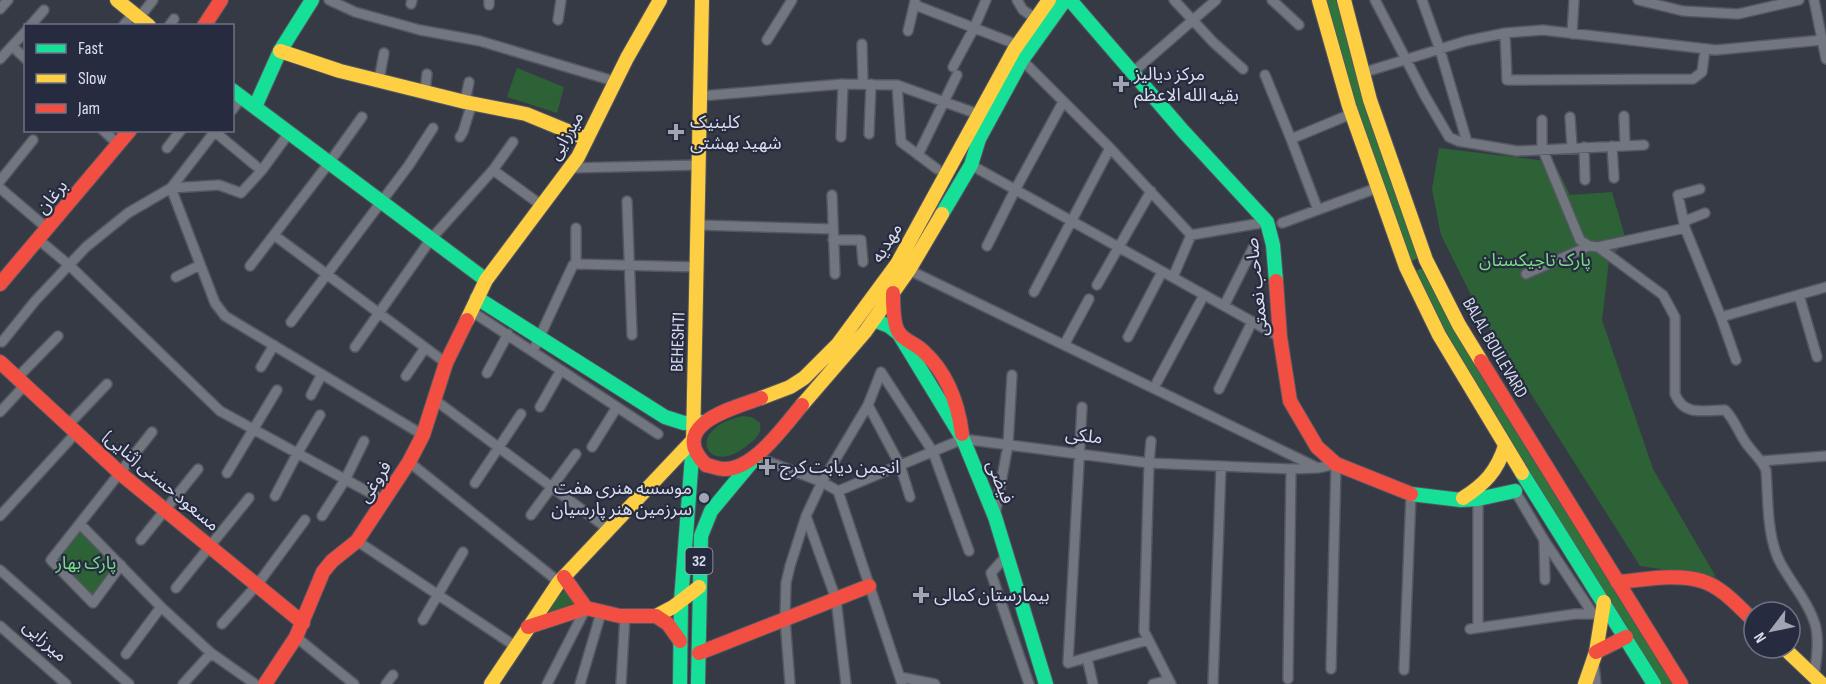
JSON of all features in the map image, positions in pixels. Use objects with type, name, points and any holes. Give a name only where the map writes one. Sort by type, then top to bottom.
[{"type":"main road","points":[[117,0],[141,19]]},
{"type":"main road","points":[[205,24],[221,0]]},
{"type":"main road","points":[[255,107],[280,51],[312,0]]},
{"type":"main road","name":"میرزایی","points":[[486,280],[578,157],[627,58],[660,0]]},
{"type":"main road","name":"BEHESHTI","points":[[680,684],[681,601],[693,440],[699,423],[697,267],[702,0]]},
{"type":"main road","name":"مهدیه","points":[[699,423],[795,385],[838,344],[897,264],[978,114],[1018,45],[1049,0]]},
{"type":"main road","name":"مهدیه","points":[[756,457],[841,362],[909,270],[971,165],[979,139],[1022,60],[1065,0]]},
{"type":"main road","points":[[1070,0],[1132,73],[1267,222]]},
{"type":"main road","points":[[1319,0],[1351,114],[1377,188],[1406,267],[1434,325],[1535,494],[1600,610],[1626,637],[1654,684]]},
{"type":"main road","name":"BALAL BOULEVARD","points":[[1344,0],[1370,100],[1426,260],[1459,325],[1681,684]]},
{"type":"main road","points":[[280,51],[340,70],[425,92],[526,114],[587,139]]},
{"type":"main road","points":[[237,94],[486,280]]},
{"type":"main road","name":"برغان","points":[[0,284],[44,235],[129,132]]},
{"type":"main road","name":"صاحب نعمتی","points":[[1267,222],[1273,245],[1280,338],[1290,401],[1317,447],[1340,466]]},
{"type":"main road","name":"فروغی","points":[[265,684],[296,637],[323,572],[332,561],[357,541],[386,501],[409,462],[423,435],[446,363],[486,280]]},
{"type":"main road","points":[[893,293],[894,316],[899,334]]},
{"type":"main road","points":[[474,304],[539,338],[665,417],[675,422],[699,423]]},
{"type":"main road","points":[[874,320],[889,326],[899,334]]},
{"type":"main road","name":"فیضی","points":[[899,334],[919,347],[940,372],[958,410],[963,439],[1008,555],[1046,684]]},
{"type":"main road","name":"مسعود حسنی (ثنایی)","points":[[0,362],[121,474],[303,623]]},
{"type":"main road","points":[[693,440],[694,449],[699,458],[706,465],[715,468],[725,470],[756,457]]},
{"type":"main road","points":[[491,684],[561,580],[693,440]]},
{"type":"main road","points":[[1461,500],[1486,484],[1501,461],[1505,446]]},
{"type":"main road","name":"32","points":[[698,684],[701,536],[711,511],[756,457]]},
{"type":"main road","points":[[1340,466],[1411,494],[1461,500],[1478,499],[1515,491]]},
{"type":"main road","points":[[1535,494],[1536,486],[1542,480],[1551,478],[1554,480]]},
{"type":"main road","points":[[1617,582],[1687,579],[1702,581],[1722,593],[1742,610]]},
{"type":"main road","points":[[561,580],[586,608],[601,613],[625,616],[656,616],[699,587]]},
{"type":"main road","points":[[699,653],[869,586]]},
{"type":"main road","points":[[528,627],[586,608]]},
{"type":"main road","points":[[1585,684],[1595,657],[1600,610]]},
{"type":"main road","points":[[656,616],[668,624],[680,641]]},
{"type":"main road","points":[[1595,657],[1626,637]]},
{"type":"main road","points":[[1797,660],[1818,680]]},
{"type":"street","points":[[0,9],[8,0]]},
{"type":"street","points":[[141,19],[153,0]]},
{"type":"street","points":[[329,0],[366,15],[420,30],[480,41],[617,82]]},
{"type":"street","points":[[558,20],[561,0]]},
{"type":"street","points":[[767,40],[792,0]]},
{"type":"street","points":[[918,155],[986,0]]},
{"type":"street","points":[[1017,0],[1023,10],[1036,19]]},
{"type":"street","points":[[1174,0],[1192,21],[1243,69]]},
{"type":"street","points":[[1132,73],[1216,0]]},
{"type":"street","points":[[1272,0],[1299,25]]},
{"type":"street","points":[[1375,0],[1449,137],[1517,151],[1542,148],[1644,146]]},
{"type":"street","points":[[1422,0],[1440,50],[1467,142]]},
{"type":"street","points":[[1572,34],[1574,0]]},
{"type":"street","points":[[1638,0],[1683,11],[1738,14],[1799,0]]},
{"type":"street","points":[[1814,0],[1826,59]]},
{"type":"street","points":[[908,31],[915,2],[1018,45]]},
{"type":"street","points":[[32,24],[44,10]]},
{"type":"street","points":[[1362,73],[1466,41],[1505,33],[1543,30],[1716,50],[1822,40]]},
{"type":"street","points":[[0,59],[24,33]]},
{"type":"street","points":[[1505,33],[1507,80],[1693,80],[1702,72],[1705,49]]},
{"type":"street","points":[[862,44],[867,84],[869,134]]},
{"type":"street","points":[[12,46],[24,57]]},
{"type":"street","points":[[379,80],[384,53]]},
{"type":"street","points":[[1022,60],[1110,148],[1191,235],[1173,278]]},
{"type":"street","points":[[425,92],[427,74]]},
{"type":"street","points":[[1264,75],[1318,210]]},
{"type":"street","points":[[460,137],[469,103],[470,82]]},
{"type":"street","points":[[841,137],[843,84]]},
{"type":"street","points":[[701,96],[843,84],[897,85],[978,114]]},
{"type":"street","points":[[897,85],[901,142],[937,169]]},
{"type":"street","points":[[987,246],[1063,102]]},
{"type":"street","points":[[1291,139],[1351,114]]},
{"type":"street","points":[[1624,116],[1625,146]]},
{"type":"street","points":[[250,266],[362,117]]},
{"type":"street","points":[[1570,117],[1572,147]]},
{"type":"street","points":[[1542,120],[1542,148],[1580,240],[1663,295],[1670,306],[1675,317],[1674,394],[1679,404],[1689,411],[1725,410],[1733,418],[1745,442],[1762,461],[1766,470],[1773,543],[1777,556],[1804,599],[1818,632],[1818,680]]},
{"type":"street","points":[[291,322],[382,202],[433,128]]},
{"type":"street","points":[[105,132],[119,145]]},
{"type":"street","points":[[168,148],[180,132]]},
{"type":"street","points":[[2,342],[34,301],[107,228],[171,188],[214,132]]},
{"type":"street","points":[[216,132],[256,166]]},
{"type":"street","points":[[171,188],[219,185],[241,193],[262,170],[289,133]]},
{"type":"street","points":[[0,182],[33,140]]},
{"type":"street","points":[[355,346],[431,239],[493,170],[513,142]]},
{"type":"street","points":[[1584,147],[1585,180]]},
{"type":"street","points":[[1612,147],[1614,178]]},
{"type":"street","points":[[1034,292],[1110,148]]},
{"type":"street","points":[[569,168],[699,165]]},
{"type":"street","points":[[971,165],[1280,338]]},
{"type":"street","points":[[493,170],[541,205]]},
{"type":"street","points":[[0,188],[69,265],[220,411],[386,501]]},
{"type":"street","points":[[171,188],[200,265],[220,310],[225,316],[423,435]]},
{"type":"street","points":[[1282,223],[1377,188]]},
{"type":"street","points":[[1700,189],[1678,195],[1685,225],[1736,360]]},
{"type":"street","points":[[1097,285],[1151,191]]},
{"type":"street","points":[[832,195],[835,274]]},
{"type":"street","points":[[627,201],[632,335]]},
{"type":"street","points":[[1527,274],[1593,247],[1685,225],[1705,213]]},
{"type":"street","name":"صاحب نعمتی","points":[[1191,235],[1267,222]]},
{"type":"street","points":[[698,225],[833,229]]},
{"type":"street","points":[[532,351],[574,265],[576,228]]},
{"type":"street","points":[[274,235],[446,363]]},
{"type":"street","points":[[833,240],[861,240],[863,262]]},
{"type":"street","points":[[1224,306],[1253,248]]},
{"type":"street","points":[[176,277],[200,265]]},
{"type":"street","points":[[574,265],[697,267]]},
{"type":"street","points":[[909,270],[1318,468]]},
{"type":"street","points":[[1128,337],[1162,272]]},
{"type":"street","points":[[1721,316],[1826,287]]},
{"type":"street","points":[[1157,382],[1204,295]]},
{"type":"street","points":[[1799,295],[1817,357]]},
{"type":"street","points":[[1064,345],[1089,299]]},
{"type":"street","points":[[474,304],[507,334],[658,434]]},
{"type":"street","points":[[1219,389],[1252,322]]},
{"type":"street","points":[[487,373],[507,334]]},
{"type":"street","points":[[0,412],[21,381],[58,336]]},
{"type":"street","points":[[261,367],[274,345]]},
{"type":"street","points":[[406,376],[425,348]]},
{"type":"street","points":[[540,407],[561,370]]},
{"type":"street","points":[[790,684],[785,618],[786,583],[806,516],[822,482],[868,405],[881,372],[933,452],[969,551]]},
{"type":"street","points":[[311,395],[322,374]]},
{"type":"street","points":[[995,517],[1008,445],[1012,375]]},
{"type":"street","points":[[0,516],[107,384]]},
{"type":"street","points":[[227,473],[278,390]]},
{"type":"street","points":[[435,400],[608,529]]},
{"type":"street","points":[[868,405],[900,465],[910,496]]},
{"type":"street","points":[[592,447],[617,407]]},
{"type":"street","points":[[1082,407],[1068,663],[1148,640]]},
{"type":"street","points":[[475,483],[521,414]]},
{"type":"street","points":[[275,496],[320,415]]},
{"type":"street","points":[[121,565],[93,603],[51,560],[152,432]]},
{"type":"street","points":[[838,491],[963,439]]},
{"type":"street","name":"ملکی","points":[[963,439],[1149,463],[1291,469],[1340,466]]},
{"type":"street","points":[[322,516],[345,480],[364,441]]},
{"type":"street","points":[[1151,441],[1144,631],[1170,682],[1153,684]]},
{"type":"street","points":[[531,515],[576,454]]},
{"type":"street","points":[[1762,461],[1826,456]]},
{"type":"street","points":[[756,457],[822,482],[838,491],[901,681],[935,684]]},
{"type":"street","points":[[409,462],[561,580]]},
{"type":"street","points":[[1213,684],[1221,466]]},
{"type":"street","points":[[1331,669],[1340,466]]},
{"type":"street","points":[[1288,679],[1291,469]]},
{"type":"street","points":[[141,540],[198,470]]},
{"type":"street","points":[[1478,499],[1474,629],[1600,610],[1544,540],[1515,491]]},
{"type":"street","points":[[1404,670],[1411,494]]},
{"type":"street","points":[[176,588],[249,498]]},
{"type":"street","points":[[806,516],[836,599],[846,684]]},
{"type":"street","points":[[222,624],[257,585],[305,520]]},
{"type":"street","points":[[80,524],[161,607],[211,653],[255,684]]},
{"type":"street","points":[[1544,540],[1545,580]]},
{"type":"street","points":[[357,541],[515,646]]},
{"type":"street","points":[[423,620],[464,552]]},
{"type":"street","points":[[1008,555],[991,573],[1029,684]]},
{"type":"street","points":[[0,570],[129,684]]},
{"type":"street","points":[[126,654],[161,607]]},
{"type":"street","points":[[547,684],[586,608]]},
{"type":"street","points":[[580,684],[601,613]]},
{"type":"street","points":[[621,684],[625,616]]},
{"type":"street","name":"میرزایی","points":[[0,626],[66,684]]},
{"type":"street","points":[[296,637],[354,684]]},
{"type":"street","points":[[183,684],[211,653]]},
{"type":"street","points":[[1595,657],[1596,684]]},
{"type":"street","points":[[1087,658],[1093,684]]},
{"type":"street","points":[[386,684],[393,675]]},
{"type":"green space","points":[[1325,0],[1338,0],[1350,49],[1421,257],[1409,262],[1350,95]]},
{"type":"green space","points":[[517,68],[564,87],[557,113],[507,97]]},
{"type":"green space","name":"پارک تاجیکستان","points":[[1439,148],[1554,162],[1570,195],[1612,192],[1626,240],[1609,260],[1602,320],[1653,469],[1716,577],[1640,566],[1481,315],[1441,235],[1432,189]]},
{"type":"green space","points":[[1426,266],[1676,684],[1659,684],[1590,568],[1478,391],[1443,332],[1414,272]]},
{"type":"green space","points":[[742,416],[752,417],[760,423],[760,432],[757,437],[735,453],[723,457],[713,455],[708,449],[707,441],[712,431],[723,423]]},
{"type":"green space","name":"پارک‌ بهار","points":[[81,529],[116,566],[93,597],[56,560]]},
{"type":"green space","points":[[567,587],[581,604],[545,613]]},
{"type":"traffic: fast","points":[[255,107],[280,51],[312,0]]},
{"type":"traffic: fast","points":[[942,214],[971,165],[979,139],[1022,60],[1065,0]]},
{"type":"traffic: fast","points":[[1070,0],[1183,131],[1267,222],[1273,245],[1276,281]]},
{"type":"traffic: fast","points":[[234,91],[486,280]]},
{"type":"traffic: fast","points":[[477,298],[665,417],[684,423],[703,422]]},
{"type":"traffic: fast","points":[[874,320],[889,326],[899,334],[963,439],[995,517],[1046,684]]},
{"type":"traffic: fast","points":[[680,684],[681,601],[693,443]]},
{"type":"traffic: fast","points":[[698,684],[701,536],[711,511],[756,457]]},
{"type":"traffic: fast","points":[[1522,473],[1654,684]]},
{"type":"traffic: fast","points":[[1411,494],[1461,500],[1478,499],[1515,491]]},
{"type":"traffic: slow","points":[[117,0],[147,24]]},
{"type":"traffic: slow","points":[[467,320],[486,280],[578,157],[627,58],[660,0]]},
{"type":"traffic: slow","points":[[693,443],[702,0]]},
{"type":"traffic: slow","points":[[761,398],[790,387],[804,378],[838,344],[897,264],[1014,50],[1049,0]]},
{"type":"traffic: slow","points":[[1319,0],[1349,106],[1406,267],[1439,335],[1522,473]]},
{"type":"traffic: slow","points":[[1344,0],[1370,100],[1426,260],[1459,325],[1481,361]]},
{"type":"traffic: slow","points":[[280,51],[340,71],[465,102],[526,114],[587,139]]},
{"type":"traffic: slow","points":[[802,405],[865,332],[909,270],[942,214]]},
{"type":"traffic: slow","points":[[491,684],[559,582],[693,440]]},
{"type":"traffic: slow","points":[[1463,498],[1489,476],[1498,463],[1505,446]]},
{"type":"traffic: slow","points":[[656,616],[673,607],[699,587]]},
{"type":"traffic: slow","points":[[1585,684],[1596,652],[1604,602]]},
{"type":"traffic: slow","points":[[1797,660],[1822,684]]},
{"type":"traffic: jam","points":[[205,24],[221,0]]},
{"type":"traffic: jam","points":[[0,284],[128,132]]},
{"type":"traffic: jam","points":[[1276,281],[1280,337],[1290,401],[1317,447],[1336,464],[1411,494]]},
{"type":"traffic: jam","points":[[893,293],[894,315],[898,331],[905,339],[923,351],[938,368],[950,389],[962,434]]},
{"type":"traffic: jam","points":[[265,684],[296,637],[323,572],[332,561],[357,541],[409,462],[423,435],[446,363],[467,320]]},
{"type":"traffic: jam","points":[[1481,361],[1681,684]]},
{"type":"traffic: jam","points":[[0,362],[121,474],[303,623]]},
{"type":"traffic: jam","points":[[761,398],[721,413],[698,429],[694,439],[696,451],[706,465],[724,469],[746,462],[768,445],[802,405]]},
{"type":"traffic: jam","points":[[564,577],[586,608],[620,616],[656,616],[668,624],[680,641]]},
{"type":"traffic: jam","points":[[1617,582],[1671,577],[1702,581],[1723,593],[1742,610]]},
{"type":"traffic: jam","points":[[699,653],[869,586]]},
{"type":"traffic: jam","points":[[528,627],[586,608]]},
{"type":"traffic: jam","points":[[1596,652],[1626,637]]},
{"type":"place","name":"مرکز دیالیز بقیه الله الاعظم","points":[[1121,84]]},
{"type":"place","name":"کلینیک شهید بهشتی","points":[[676,132]]},
{"type":"place","name":"انجمن دیابت کرج","points":[[767,467]]},
{"type":"place","name":"موسسه هنری هفت سرزمین هنر پارسیان","points":[[704,498]]},
{"type":"place","name":"بیمارستان کمالی","points":[[921,595]]}]
